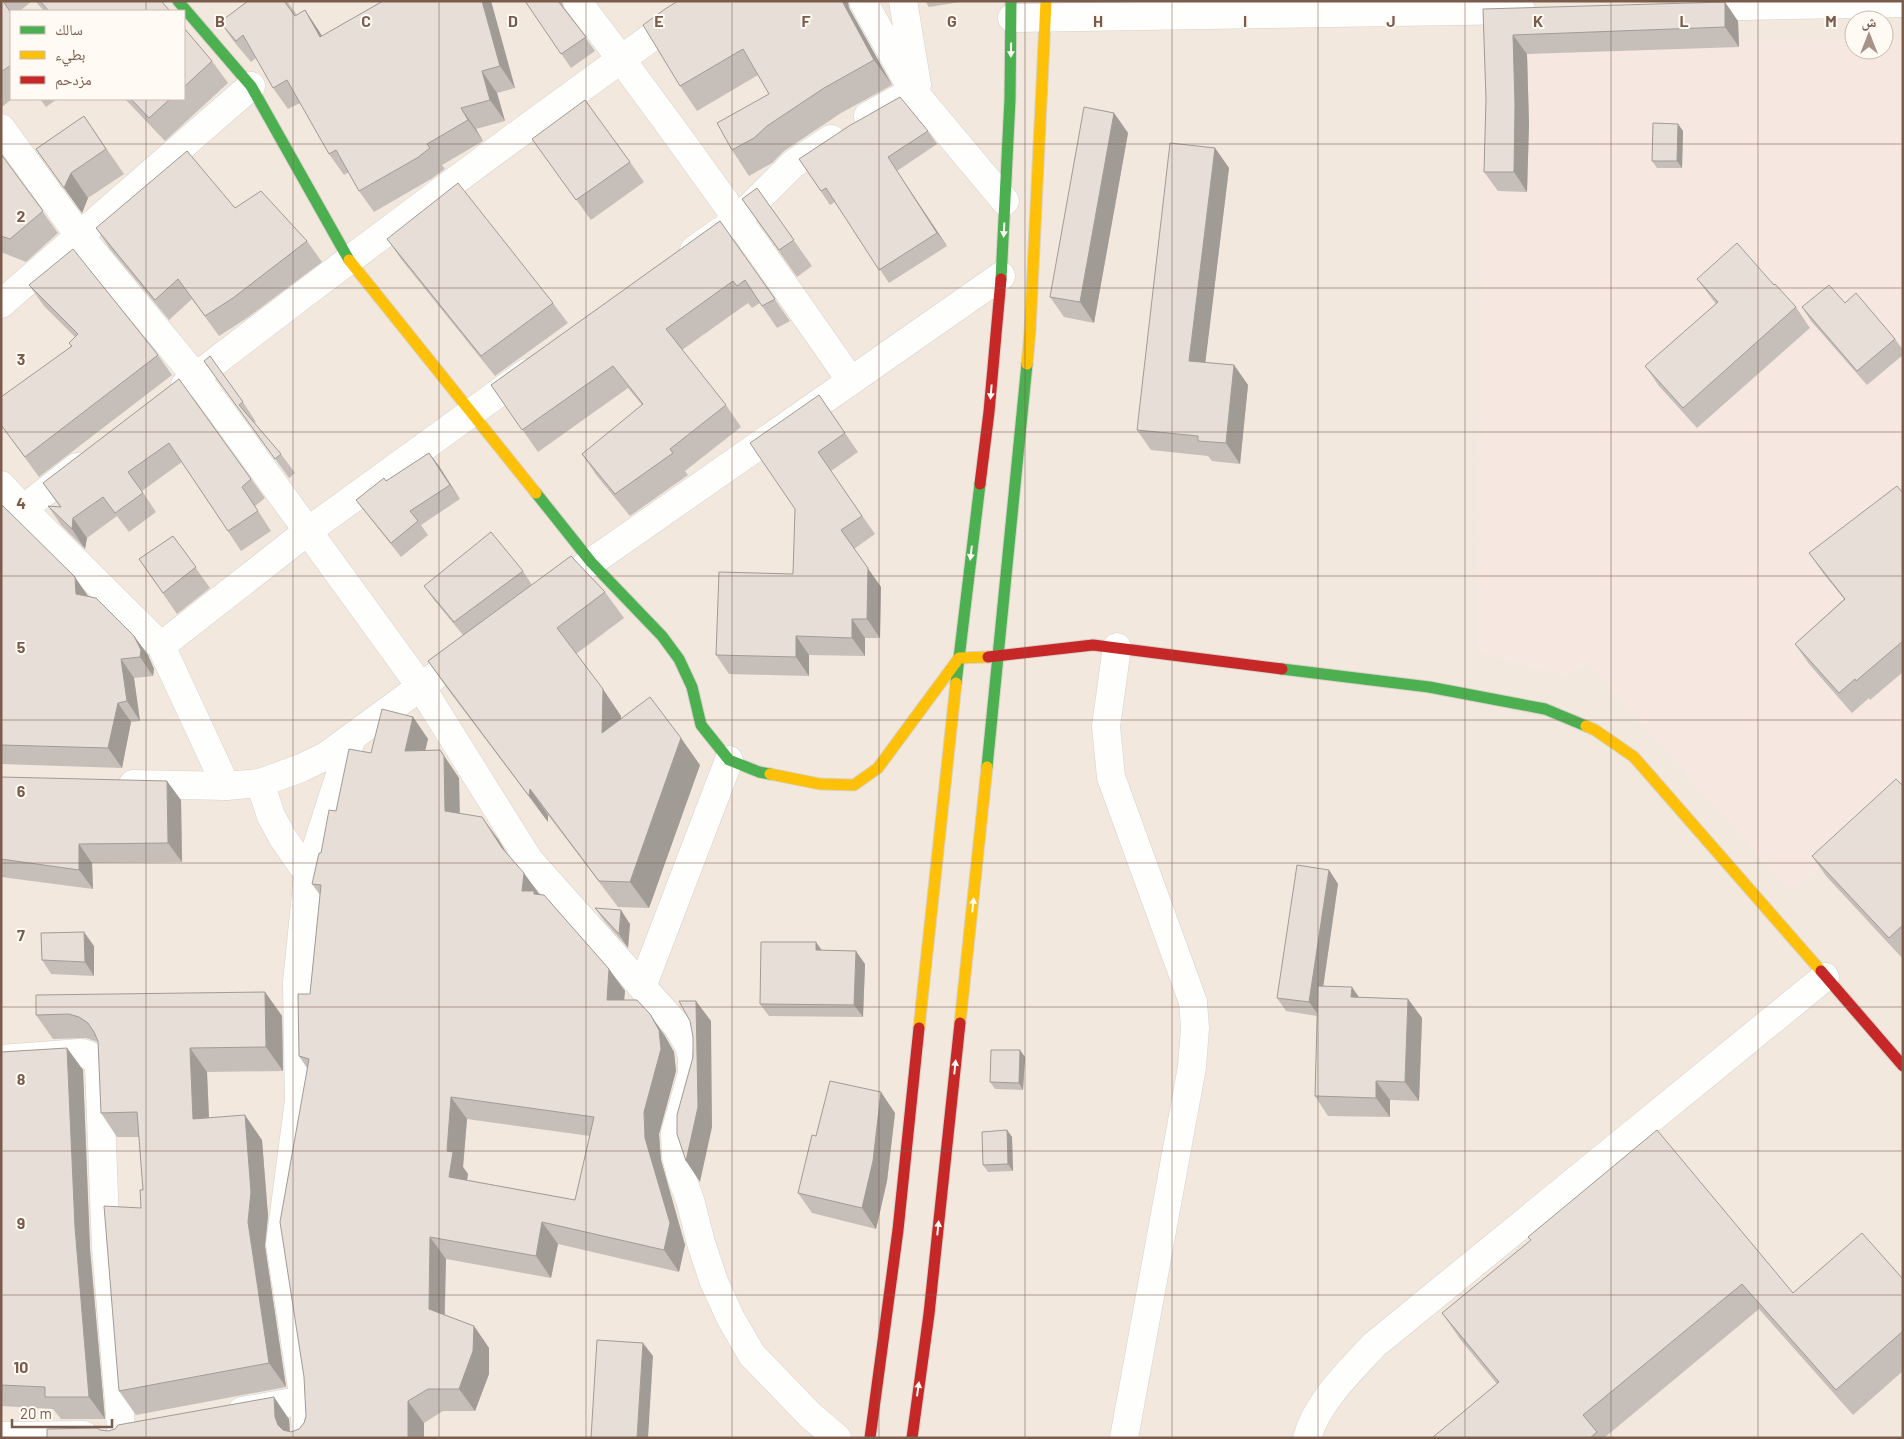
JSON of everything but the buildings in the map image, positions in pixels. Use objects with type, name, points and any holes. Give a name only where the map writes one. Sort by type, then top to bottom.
[{"type":"main road","points":[[178,1],[251,86],[349,260],[592,562],[662,636],[679,660],[692,687],[701,725],[729,760],[759,772],[820,784],[854,785],[878,768],[959,658]]},
{"type":"main road","points":[[912,1438],[930,1304],[999,657],[1030,331],[1047,9]]},
{"type":"main road","points":[[870,1438],[898,1230],[959,658],[989,412],[1002,276],[1012,10]]},
{"type":"main road","points":[[959,658],[999,657],[1093,644],[1429,687],[1545,709],[1595,730],[1634,757],[1903,1066]]},
{"type":"street","points":[[577,1],[738,219],[851,381]]},
{"type":"street","points":[[164,401],[349,260],[702,1]]},
{"type":"street","points":[[863,1],[916,95],[1005,201]]},
{"type":"street","points":[[903,1],[916,95]]},
{"type":"street","points":[[1664,7],[1903,3]]},
{"type":"street","points":[[1012,10],[1544,9]]},
{"type":"street","points":[[1,304],[251,86]]},
{"type":"street","points":[[673,266],[738,219],[793,164],[850,126],[916,95]]},
{"type":"street","points":[[1,128],[79,235],[196,377],[421,687],[529,860],[678,1027],[689,1046],[692,1057],[692,1073],[674,1142],[680,1176],[690,1200],[701,1243],[714,1282],[731,1319],[752,1355],[811,1416],[837,1438]]},
{"type":"street","points":[[553,590],[1002,276]]},
{"type":"street","points":[[161,646],[308,531],[544,360]]},
{"type":"street","points":[[23,509],[94,455]]},
{"type":"street","points":[[1,485],[161,646],[226,786]]},
{"type":"street","points":[[109,783],[226,786],[260,783],[301,768],[326,756],[491,636]]},
{"type":"street","points":[[1116,647],[1106,726],[1111,777],[1193,1002],[1195,1028],[1192,1066],[1124,1438]]},
{"type":"street","points":[[306,1438],[304,1400],[280,1244],[299,1100],[298,983],[308,874],[352,737]]},
{"type":"street","points":[[642,987],[729,760]]},
{"type":"street","points":[[260,783],[271,816],[283,838],[308,874]]},
{"type":"street","points":[[1307,1438],[1310,1429],[1335,1387],[1374,1345],[1825,977]]},
{"type":"street","points":[[1,1059],[80,1053],[92,1057],[99,1066],[106,1248],[121,1436]]},
{"type":"street","points":[[217,1416],[304,1400]]},
{"type":"street","points":[[1,1436],[121,1436],[150,1429]]},
{"type":"shaded area","points":[[1,1],[1903,1],[1903,1438],[1,1438]]},
{"type":"shaded area","points":[[1894,37],[1903,37],[1903,796],[1791,893],[1587,662],[1568,676],[1477,652],[1481,70],[1506,47],[1844,38],[1844,60],[1894,60]]},
{"type":"traffic: fast","points":[[178,1],[251,86],[349,260]]},
{"type":"traffic: fast","points":[[1001,279],[1010,99],[1011,1]]},
{"type":"traffic: fast","points":[[987,767],[1027,364]]},
{"type":"traffic: fast","points":[[956,683],[980,484]]},
{"type":"traffic: fast","points":[[536,493],[591,562],[662,636],[679,659],[692,687],[701,725],[729,760],[759,772],[770,774]]},
{"type":"traffic: fast","points":[[1282,669],[1429,687],[1545,709],[1586,726]]},
{"type":"traffic: slow","points":[[1027,364],[1046,1]]},
{"type":"traffic: slow","points":[[349,260],[536,493]]},
{"type":"traffic: slow","points":[[770,774],[820,784],[854,785],[878,768],[959,658],[988,657]]},
{"type":"traffic: slow","points":[[919,1028],[956,683]]},
{"type":"traffic: slow","points":[[1586,726],[1595,730],[1634,757],[1821,971]]},
{"type":"traffic: slow","points":[[960,1023],[987,767]]},
{"type":"traffic: jam","points":[[980,484],[989,412],[1001,279]]},
{"type":"traffic: jam","points":[[988,657],[1093,645],[1282,669]]},
{"type":"traffic: jam","points":[[1821,971],[1903,1066]]},
{"type":"traffic: jam","points":[[912,1438],[929,1314],[960,1023]]},
{"type":"traffic: jam","points":[[870,1438],[898,1230],[919,1028]]}]
